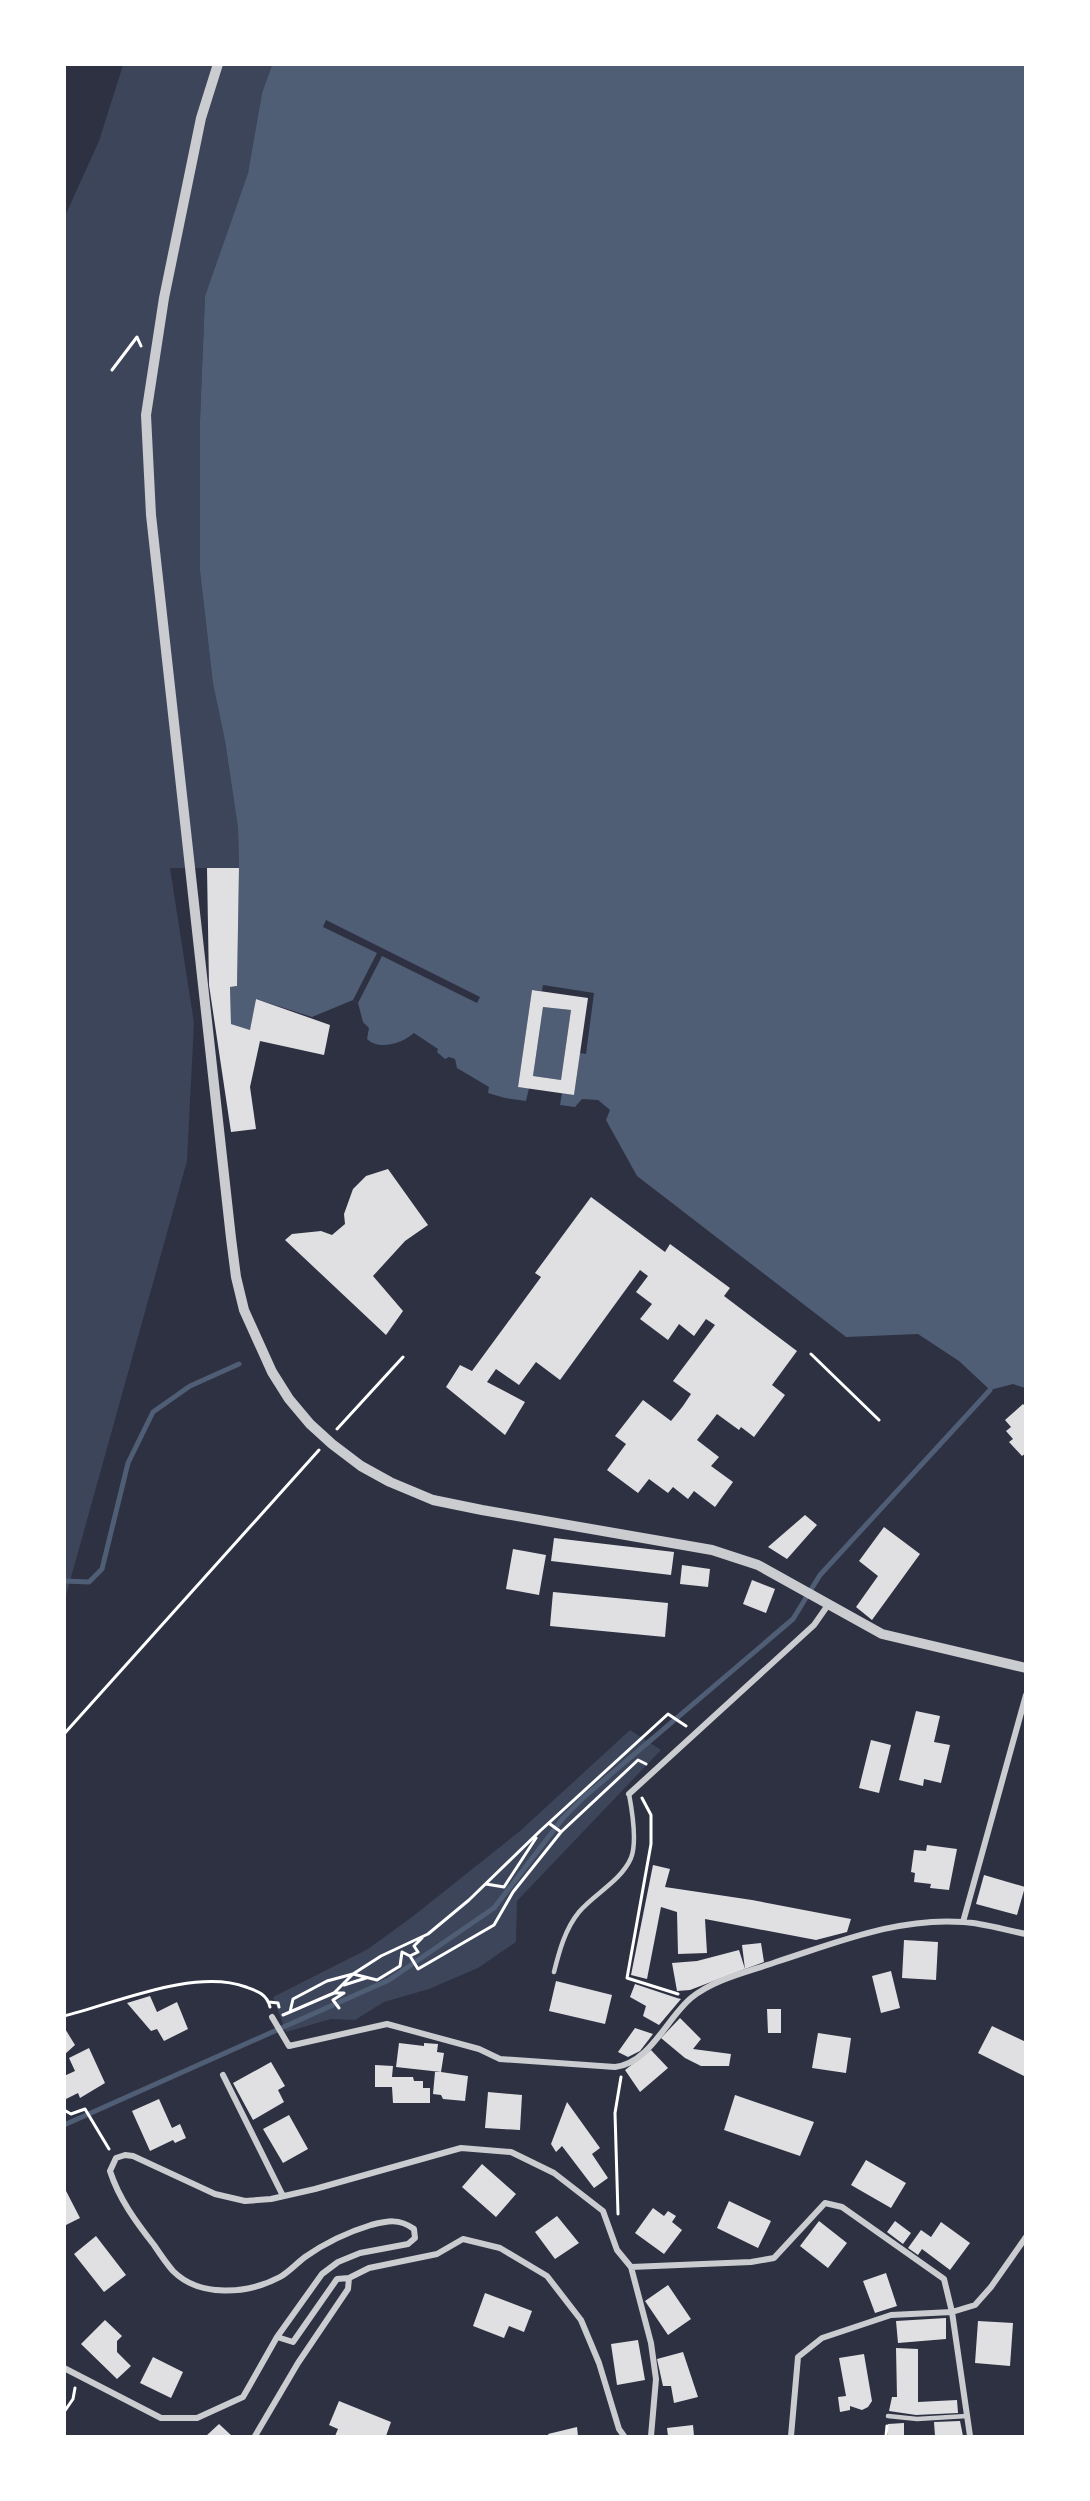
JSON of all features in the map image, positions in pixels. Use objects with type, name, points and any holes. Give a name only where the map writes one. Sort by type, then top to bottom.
[{"type":"street","points":[[219,64],[201,118],[164,298],[146,416],[151,515],[236,1277],[244,1310],[272,1372],[289,1399],[310,1424],[361,1466],[390,1482],[433,1500],[712,1550],[758,1564],[859,1623],[893,1638],[1026,1668]]},
{"type":"street","points":[[629,1794],[814,1624],[823,1601]]},
{"type":"street","points":[[963,1922],[1026,1695]]},
{"type":"street","points":[[272,2017],[290,2046],[387,2024],[479,2049],[500,2059],[622,2066],[646,2050],[691,1998],[715,1983],[898,1924],[963,1922],[1026,1934]]},
{"type":"street","points":[[223,2074],[283,2196]]},
{"type":"street","points":[[64,2368],[161,2418],[197,2418],[243,2397],[277,2337],[322,2274],[338,2262],[360,2253],[408,2244],[415,2238],[414,2229],[406,2223],[396,2221],[374,2225],[322,2246],[281,2276],[263,2284],[237,2290],[205,2289],[186,2281],[173,2271],[117,2192],[110,2171],[116,2158],[125,2154],[133,2156],[214,2194],[245,2201],[283,2196],[461,2148],[511,2152],[554,2173],[603,2211],[618,2250],[632,2267],[651,2343],[656,2379],[651,2436]]},
{"type":"street","points":[[632,2267],[752,2262],[774,2258],[825,2203],[842,2207],[944,2279],[952,2312],[970,2436]]},
{"type":"street","points":[[791,2436],[798,2357],[822,2338],[891,2315],[952,2312],[975,2305],[991,2287],[1026,2237]]},
{"type":"street","points":[[277,2337],[293,2342],[337,2279],[349,2278],[369,2268],[437,2254],[463,2239],[500,2247],[547,2276],[581,2320],[599,2363],[619,2429],[624,2436]]},
{"type":"street","points":[[255,2436],[298,2363],[348,2289],[349,2278]]},
{"type":"lane","points":[[554,1972],[561,1944],[578,1913],[619,1874],[631,1858],[634,1820],[629,1794]]},
{"type":"lane","points":[[888,2416],[917,2419],[967,2416]]},
{"type":"path","points":[[112,370],[137,337],[153,372]]},
{"type":"path","points":[[811,1354],[879,1420]]},
{"type":"path","points":[[338,1428],[403,1358]]},
{"type":"path","points":[[64,1734],[317,1451]]},
{"type":"path","points":[[410,1956],[418,1952],[414,1946],[486,1884],[540,1831],[668,1714],[695,1733]]},
{"type":"path","points":[[290,2012],[293,1999],[327,1981],[354,1974],[377,1980],[400,1966],[402,1952],[410,1956],[418,1969],[494,1925],[512,1892],[561,1832],[638,1760],[647,1765]]},
{"type":"path","points":[[636,1787],[651,1815],[651,1844],[627,1978],[691,1998]]},
{"type":"path","points":[[550,1824],[561,1832]]},
{"type":"path","points":[[504,1887],[540,1831]]},
{"type":"path","points":[[486,1884],[504,1887],[512,1892]]},
{"type":"path","points":[[334,1994],[354,1974],[381,1956],[427,1934]]},
{"type":"path","points":[[340,1987],[368,1977]]},
{"type":"path","points":[[64,2016],[104,2006],[134,1994],[196,1983],[232,1981],[265,1996],[269,2002],[272,2017]]},
{"type":"path","points":[[269,2002],[278,2003],[283,2015],[334,1994],[344,1994],[333,2000],[339,2008]]},
{"type":"path","points":[[621,2223],[618,2214],[615,2113],[622,2066]]},
{"type":"path","points":[[64,2110],[71,2114],[85,2109],[116,2158]]},
{"type":"path","points":[[64,2412],[73,2399],[74,2389],[82,2377]]},
{"type":"shaded area","points":[[123,65],[272,65],[262,93],[248,173],[205,296],[200,420],[200,571],[213,684],[225,741],[238,828],[239,868],[170,868],[194,1023],[187,1161],[65,1599],[65,216],[99,141]]},
{"type":"shaded area","points":[[272,65],[1025,65],[1025,1388],[1013,1384],[990,1390],[959,1361],[918,1334],[846,1337],[637,1176],[606,1120],[610,1110],[598,1100],[582,1099],[575,1107],[560,1105],[562,1093],[574,1095],[580,1053],[586,1054],[594,993],[543,985],[542,991],[532,990],[518,1087],[529,1088],[526,1101],[488,1093],[489,1087],[457,1068],[455,1059],[449,1057],[445,1059],[437,1052],[438,1049],[414,1033],[404,1040],[391,1044],[372,1043],[367,1039],[369,1028],[363,1022],[358,1003],[353,1000],[312,1017],[256,999],[250,1030],[231,1024],[230,987],[237,986],[238,828],[225,741],[213,684],[200,571],[200,420],[205,296],[248,173],[262,93]]},
{"type":"shaded area","points":[[543,1007],[571,1010],[561,1080],[533,1076]]},
{"type":"shaded area","points":[[630,1730],[661,1750],[517,1901],[516,1942],[478,1968],[429,1989],[384,2002],[355,2020],[331,2019],[286,2032],[273,1997],[368,1949],[412,1917],[520,1831]]},
{"type":"pier","points":[[326,920],[480,997],[477,1003],[382,956],[358,1003],[353,1000],[377,953],[323,927]]},
{"type":"building","points":[[207,868],[239,868],[237,986],[230,987],[231,1024],[250,1030],[256,999],[330,1025],[324,1055],[260,1041],[250,1087],[256,1129],[231,1132],[209,985]]},
{"type":"building","points":[[532,990],[588,998],[574,1095],[518,1087]],"holes":[[[543,1007],[571,1010],[561,1080],[533,1076]]]},
{"type":"building","points":[[388,1169],[428,1225],[405,1241],[373,1276],[403,1311],[386,1335],[285,1240],[292,1234],[321,1231],[332,1235],[345,1224],[344,1214],[353,1189],[366,1176]]},
{"type":"building","points":[[591,1197],[665,1252],[670,1244],[730,1288],[724,1296],[797,1351],[772,1385],[785,1395],[754,1437],[741,1427],[739,1430],[717,1414],[697,1440],[719,1457],[711,1466],[733,1482],[715,1507],[694,1491],[688,1499],[673,1487],[668,1493],[649,1479],[638,1493],[607,1470],[626,1444],[615,1436],[643,1400],[671,1421],[683,1406],[691,1394],[673,1381],[715,1325],[706,1319],[694,1336],[679,1324],[668,1340],[640,1319],[652,1304],[636,1292],[648,1276],[640,1270],[560,1380],[536,1362],[519,1385],[496,1369],[487,1382],[525,1402],[505,1435],[446,1387],[460,1365],[472,1371],[541,1277],[535,1273]]},
{"type":"building","points":[[1023,1404],[1026,1407],[1026,1453],[1022,1456],[1009,1442],[1013,1439],[1006,1431],[1011,1427],[1005,1420]]},
{"type":"building","points":[[805,1515],[817,1525],[787,1559],[768,1547]]},
{"type":"building","points":[[884,1527],[920,1554],[872,1620],[856,1607],[878,1576],[859,1561]]},
{"type":"building","points":[[554,1538],[674,1552],[671,1575],[551,1561]]},
{"type":"building","points":[[513,1549],[546,1555],[539,1595],[506,1589]]},
{"type":"building","points":[[682,1565],[710,1569],[708,1587],[680,1584]]},
{"type":"building","points":[[752,1580],[775,1589],[766,1613],[743,1604]]},
{"type":"building","points":[[553,1592],[668,1603],[665,1637],[550,1626]]},
{"type":"building","points":[[916,1711],[940,1716],[934,1742],[950,1745],[941,1783],[924,1779],[923,1786],[899,1780]]},
{"type":"building","points":[[871,1740],[891,1745],[879,1793],[859,1788]]},
{"type":"building","points":[[927,1845],[957,1849],[949,1890],[930,1888],[931,1884],[914,1882],[915,1873],[911,1872],[914,1850],[926,1851]]},
{"type":"building","points":[[653,1865],[670,1869],[665,1887],[752,1900],[851,1919],[847,1932],[816,1940],[705,1919],[707,1953],[678,1954],[677,1912],[661,1907],[647,1979],[631,1975]]},
{"type":"building","points":[[984,1875],[1025,1887],[1017,1915],[976,1904]]},
{"type":"building","points":[[904,1940],[938,1942],[936,1980],[902,1978]]},
{"type":"building","points":[[761,1943],[764,1962],[745,1969],[742,1945]]},
{"type":"building","points":[[739,1950],[745,1969],[690,1990],[677,1991],[672,1963],[697,1961]]},
{"type":"building","points":[[891,1971],[900,2008],[881,2013],[872,1976]]},
{"type":"building","points":[[556,1981],[612,1995],[605,2024],[549,2011]]},
{"type":"building","points":[[635,1984],[681,1999],[659,2025],[643,2016],[646,2006],[630,1997]]},
{"type":"building","points":[[150,1996],[157,2012],[177,2002],[188,2029],[164,2041],[157,2029],[151,2031],[127,2003]]},
{"type":"building","points":[[767,2009],[781,2009],[781,2033],[768,2033]]},
{"type":"building","points":[[680,2018],[701,2039],[693,2049],[731,2054],[729,2066],[701,2066],[685,2058],[661,2038]]},
{"type":"building","points":[[992,2026],[1026,2042],[1026,2077],[978,2053]]},
{"type":"building","points":[[64,2027],[75,2045],[64,2055]]},
{"type":"building","points":[[635,2028],[653,2034],[640,2051],[628,2057],[618,2052]]},
{"type":"building","points":[[818,2033],[851,2038],[846,2073],[812,2068]]},
{"type":"building","points":[[399,2043],[424,2046],[424,2043],[438,2044],[437,2052],[444,2053],[441,2072],[396,2067]]},
{"type":"building","points":[[89,2048],[105,2083],[80,2098],[78,2093],[64,2100],[64,2076],[75,2071],[69,2058]]},
{"type":"building","points":[[651,2050],[668,2068],[640,2092],[625,2070]]},
{"type":"building","points":[[271,2062],[285,2086],[278,2090],[284,2102],[253,2120],[233,2083]]},
{"type":"building","points":[[375,2065],[393,2066],[392,2077],[413,2077],[414,2081],[423,2081],[423,2088],[430,2088],[430,2103],[393,2103],[392,2087],[375,2087]]},
{"type":"building","points":[[435,2072],[468,2076],[465,2101],[443,2099],[441,2095],[433,2094]]},
{"type":"building","points":[[488,2092],[522,2095],[520,2130],[485,2128]]},
{"type":"building","points":[[735,2095],[814,2122],[800,2156],[724,2130]]},
{"type":"building","points":[[159,2099],[172,2128],[180,2124],[186,2138],[175,2143],[173,2140],[150,2151],[132,2111]]},
{"type":"building","points":[[567,2102],[600,2148],[592,2154],[608,2178],[594,2188],[562,2146],[556,2152],[551,2144]]},
{"type":"building","points":[[289,2115],[308,2149],[283,2163],[263,2129]]},
{"type":"building","points":[[866,2160],[906,2183],[891,2208],[851,2185]]},
{"type":"building","points":[[482,2164],[516,2194],[496,2217],[462,2187]]},
{"type":"building","points":[[64,2187],[80,2218],[64,2226]]},
{"type":"building","points":[[729,2201],[771,2221],[758,2248],[717,2228]]},
{"type":"building","points":[[653,2208],[664,2216],[668,2211],[676,2216],[672,2222],[682,2230],[664,2254],[635,2233]]},
{"type":"building","points":[[557,2216],[579,2243],[555,2259],[535,2232]]},
{"type":"building","points":[[819,2221],[847,2243],[828,2268],[800,2246]]},
{"type":"building","points":[[895,2221],[911,2233],[903,2244],[887,2232]]},
{"type":"building","points":[[941,2222],[970,2243],[950,2270],[922,2249],[918,2255],[908,2248],[921,2230],[931,2237]]},
{"type":"building","points":[[96,2236],[126,2275],[104,2292],[74,2254]]},
{"type":"building","points":[[886,2273],[897,2306],[875,2313],[863,2281]]},
{"type":"building","points":[[668,2285],[691,2319],[668,2335],[645,2301]]},
{"type":"building","points":[[485,2293],[532,2311],[524,2332],[509,2326],[504,2338],[473,2326]]},
{"type":"building","points":[[946,2318],[946,2339],[898,2343],[896,2321]]},
{"type":"building","points":[[105,2320],[122,2336],[117,2341],[117,2352],[131,2366],[117,2379],[81,2344]]},
{"type":"building","points":[[978,2321],[1013,2323],[1010,2366],[975,2363]]},
{"type":"building","points":[[638,2340],[645,2380],[617,2385],[611,2344]]},
{"type":"building","points":[[896,2348],[918,2349],[918,2402],[957,2400],[958,2413],[916,2415],[889,2411],[892,2397],[897,2397]]},
{"type":"building","points":[[683,2352],[698,2397],[674,2403],[671,2386],[663,2386],[657,2359]]},
{"type":"building","points":[[864,2354],[872,2401],[862,2410],[850,2406],[850,2410],[840,2412],[838,2397],[846,2396],[839,2358]]},
{"type":"building","points":[[153,2357],[183,2372],[171,2398],[140,2383]]},
{"type":"building","points":[[339,2401],[391,2422],[386,2436],[335,2436],[338,2429],[329,2425]]},
{"type":"building","points":[[960,2421],[963,2436],[935,2436],[934,2422]]},
{"type":"building","points":[[904,2423],[904,2436],[888,2436],[888,2424]]},
{"type":"building","points":[[219,2424],[232,2436],[206,2436]]},
{"type":"building","points":[[693,2425],[694,2436],[668,2436],[667,2428]]},
{"type":"building","points":[[577,2427],[578,2436],[549,2436],[548,2434]]},
{"type":"waterway","points":[[64,1581],[89,1582],[102,1569],[128,1463],[153,1412],[190,1386],[239,1364]]},
{"type":"waterway","points":[[64,2125],[389,1980],[494,1908],[563,1818],[584,1797],[793,1619],[820,1575],[990,1390]]}]
